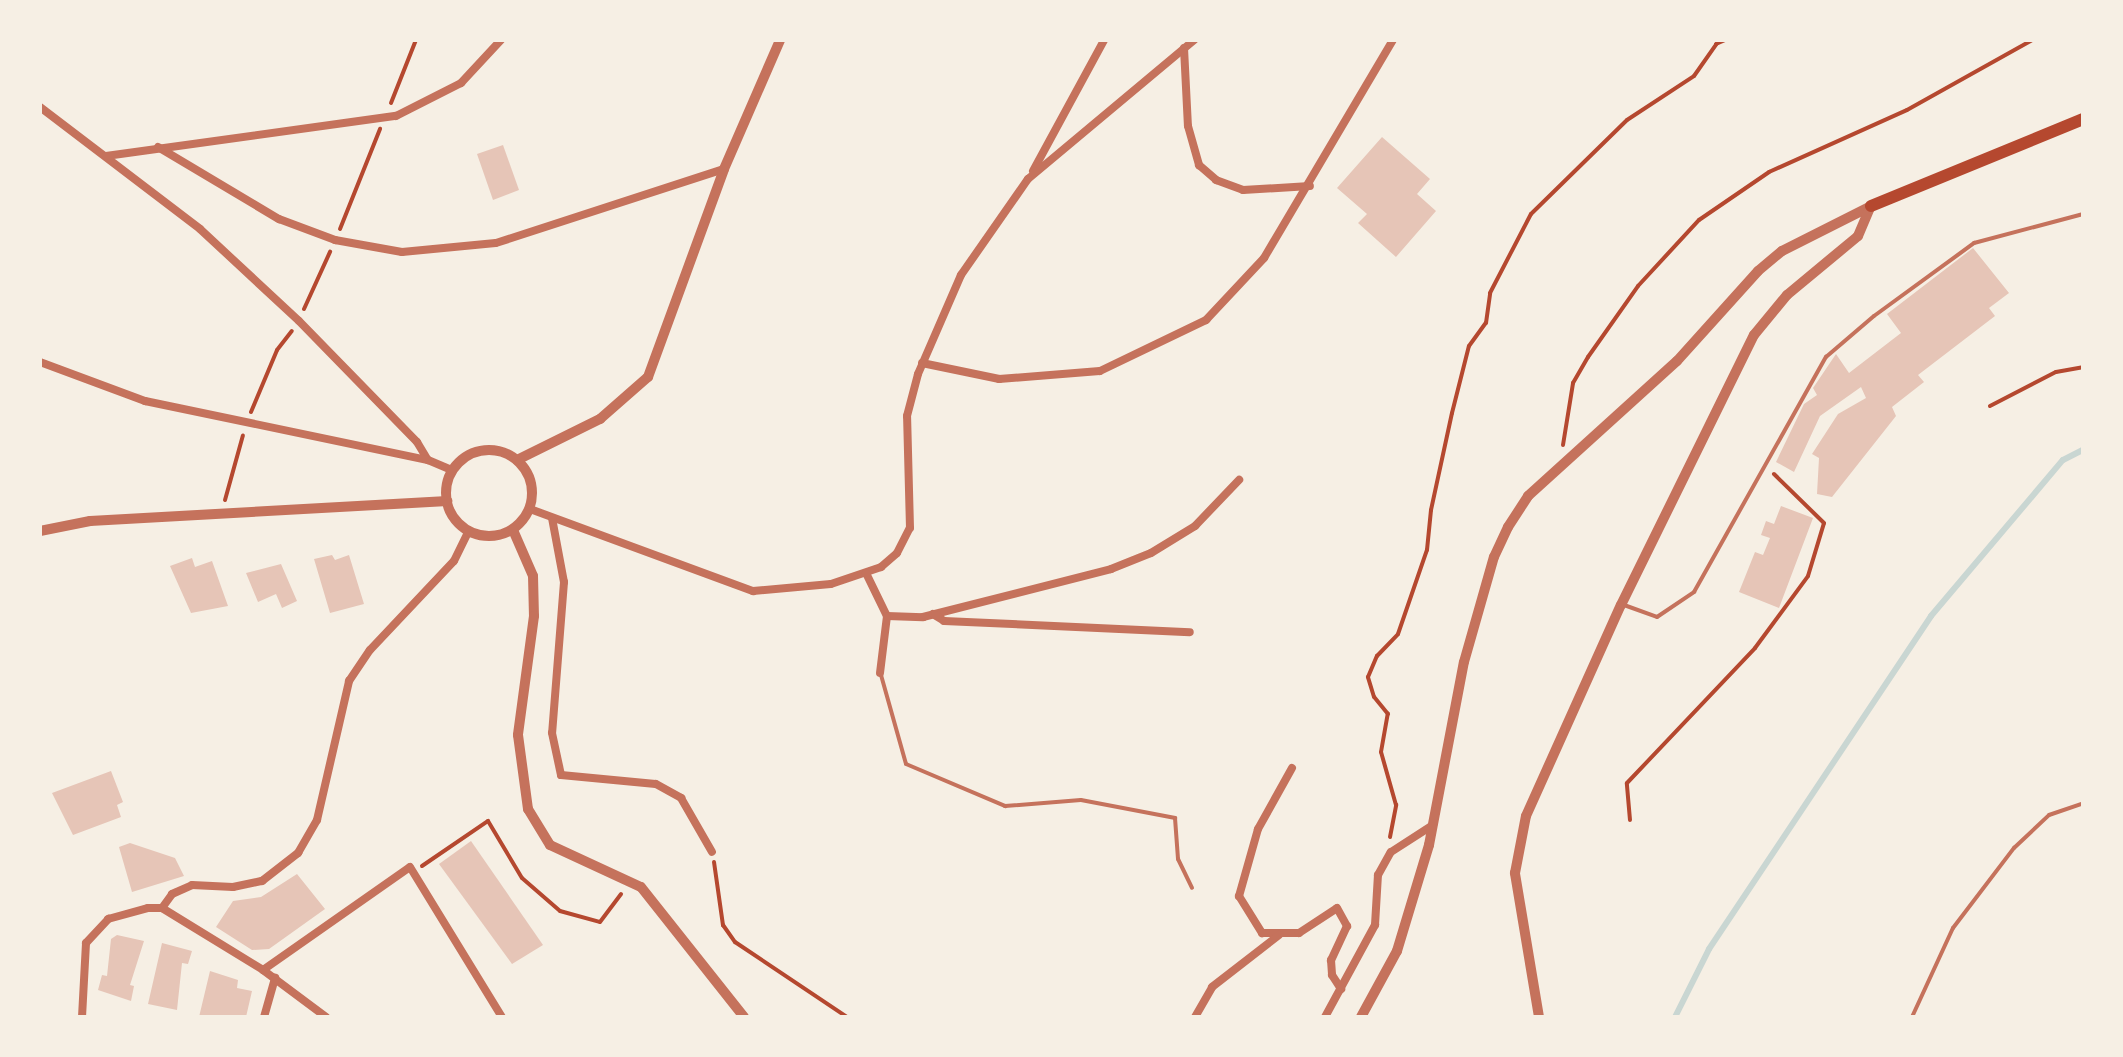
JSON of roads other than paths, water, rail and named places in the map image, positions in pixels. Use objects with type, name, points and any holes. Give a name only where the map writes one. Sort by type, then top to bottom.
[{"type":"main road","points":[[1871,206],[2083,119]]},
{"type":"street","points":[[106,156],[384,118],[422,107],[461,83],[501,40]]},
{"type":"street","points":[[517,460],[600,419],[648,377],[724,169],[780,40]]},
{"type":"street","points":[[530,509],[753,591],[786,591],[866,573],[897,553],[910,528],[904,431],[922,363],[961,275],[1028,179],[1104,40]]},
{"type":"street","points":[[1028,179],[1194,40]]},
{"type":"street","points":[[922,363],[963,374],[1039,379],[1100,371],[1134,359],[1206,320],[1256,270],[1310,186],[1393,40]]},
{"type":"street","points":[[1184,48],[1188,126],[1199,165],[1216,180],[1243,190],[1310,186]]},
{"type":"street","points":[[40,107],[200,229],[299,321],[417,442],[428,460]]},
{"type":"street","points":[[158,147],[236,198],[335,240],[402,252],[482,245],[724,169]]},
{"type":"street","points":[[1361,1017],[1397,951],[1433,825],[1464,662],[1494,557],[1528,496],[1562,462],[1623,414],[1782,251],[1871,206]]},
{"type":"street","points":[[1539,1017],[1518,904],[1517,847],[1621,605],[1754,335],[1787,295],[1858,236],[1871,206]]},
{"type":"street","points":[[40,362],[145,401],[428,460],[451,470]]},
{"type":"street","points":[[407,458],[417,442]]},
{"type":"street","points":[[481,451],[508,454],[517,460],[530,482],[530,509],[513,530],[491,537],[469,530],[447,501],[451,470],[481,451]]},
{"type":"street","points":[[887,616],[933,614],[1111,569],[1151,553],[1195,526],[1239,480]]},
{"type":"street","points":[[40,531],[90,521],[447,501]]},
{"type":"street","points":[[552,518],[564,582],[552,733],[561,775],[656,784],[681,798],[712,852]]},
{"type":"street","points":[[162,908],[172,894],[192,885],[233,887],[262,881],[298,853],[317,820],[349,681],[370,650],[454,561],[469,530]]},
{"type":"street","points":[[513,530],[533,576],[534,616],[518,735],[528,809],[550,845],[641,887],[744,1017]]},
{"type":"street","points":[[866,573],[887,616],[880,673]]},
{"type":"street","points":[[933,614],[944,621],[1190,632]]},
{"type":"street","points":[[1292,768],[1258,829],[1239,896],[1262,933],[1299,933],[1337,908],[1347,926],[1331,960],[1332,975],[1341,989]]},
{"type":"street","points":[[1325,1017],[1375,925],[1378,875],[1391,852],[1433,825]]},
{"type":"street","points":[[263,970],[412,870],[502,1017]]},
{"type":"street","points":[[82,1017],[81,971],[92,934],[120,913],[162,908],[263,970],[326,1017]]},
{"type":"street","points":[[1195,1017],[1212,987],[1280,934]]},
{"type":"street","points":[[264,1017],[275,978]]},
{"type":"lane","points":[[1621,605],[1657,617],[1694,592],[1762,466],[1826,357],[1874,316],[1974,243],[2083,214]]},
{"type":"lane","points":[[880,673],[906,764],[1005,806],[1081,800],[1175,818],[1178,859],[1192,888]]},
{"type":"lane","points":[[1912,1017],[1953,928],[2006,857],[2049,815],[2083,803]]},
{"type":"waterway","points":[[1675,1017],[1709,949],[1931,616],[2063,460],[2083,450]]}]
